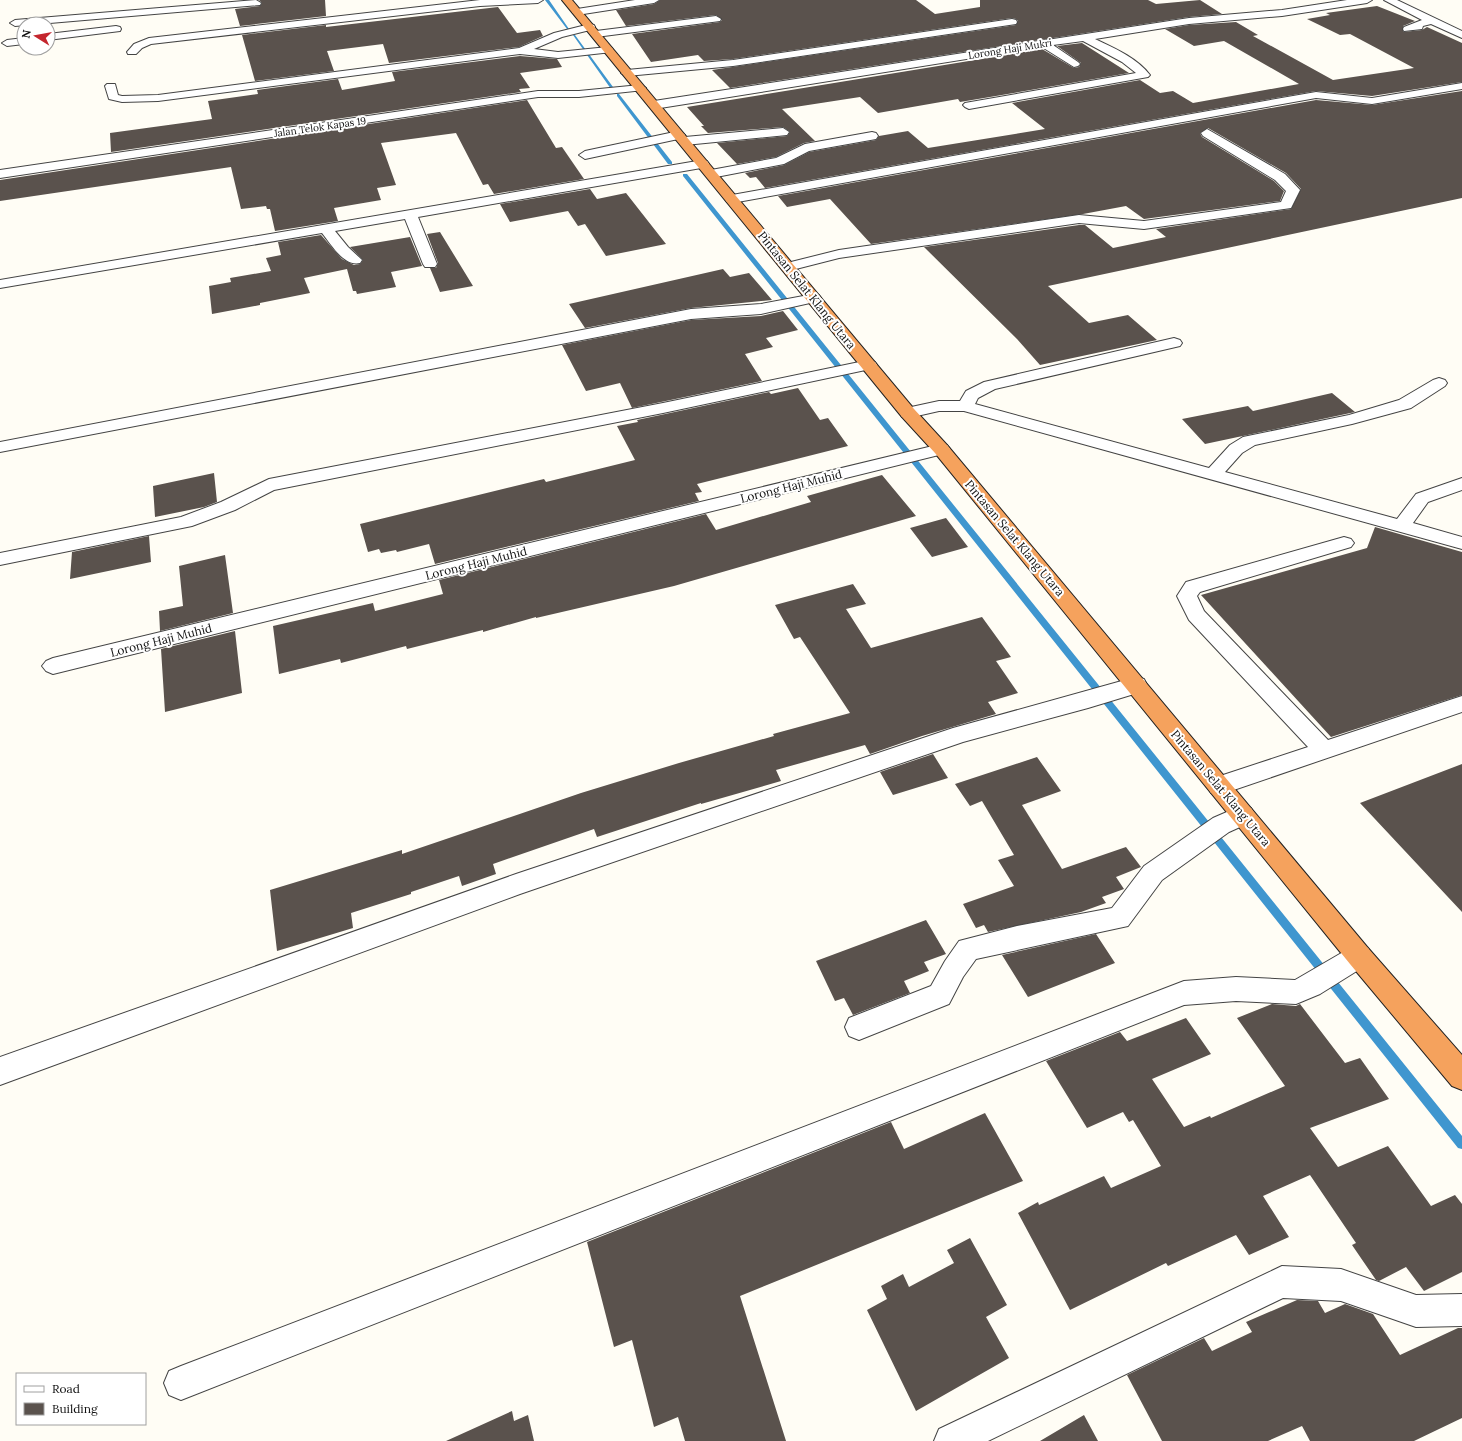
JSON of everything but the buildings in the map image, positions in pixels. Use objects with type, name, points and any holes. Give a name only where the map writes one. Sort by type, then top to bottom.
[{"type":"highway","name":"Pintasan Selat Klang Utara","points":[[572,6],[594,43],[628,73],[654,105],[675,139],[707,169],[788,266],[808,300],[862,366],[908,413],[934,451],[1127,688],[1219,786],[1243,815],[1351,960],[1462,1076]]},
{"type":"street","points":[[132,52],[138,46],[149,41],[472,4],[538,0]]},
{"type":"street","points":[[572,6],[654,0]]},
{"type":"street","name":"Lorong Haji Mukri","points":[[654,105],[1189,21],[1282,13],[1367,0]]},
{"type":"street","points":[[1390,0],[1462,35]]},
{"type":"street","points":[[15,24],[261,2],[206,16],[179,20]]},
{"type":"street","points":[[112,86],[113,97],[122,99],[158,98],[520,51],[558,55],[594,43],[716,19]]},
{"type":"street","points":[[1408,29],[1418,27],[1420,22],[1431,21]]},
{"type":"street","points":[[628,73],[733,63],[1012,22]]},
{"type":"street","points":[[56,37],[127,27]]},
{"type":"street","points":[[520,51],[558,36],[594,43]]},
{"type":"street","points":[[969,105],[1144,75],[1126,60],[1084,37]]},
{"type":"street","points":[[7,43],[16,42]]},
{"type":"street","points":[[1044,44],[1074,64]]},
{"type":"street","points":[[732,199],[1316,95],[1327,95],[1360,101],[1372,101],[1462,86]]},
{"type":"street","name":"Jalan Telok Kapas 19","points":[[0,174],[538,94],[579,94],[640,88]]},
{"type":"street","points":[[585,155],[649,142],[783,132]]},
{"type":"street","points":[[788,266],[840,254],[1079,219],[1098,220],[1128,225],[1144,225],[1286,205],[1293,190],[1280,177],[1207,133]]},
{"type":"street","points":[[0,284],[410,214],[707,169],[780,161],[805,148],[872,136]]},
{"type":"street","points":[[410,214],[430,264]]},
{"type":"street","points":[[326,229],[343,250],[355,260]]},
{"type":"street","points":[[0,447],[691,314],[748,310],[808,300]]},
{"type":"street","points":[[964,406],[972,395],[990,385],[1174,343]]},
{"type":"street","points":[[0,559],[185,522],[228,506],[269,485],[663,408],[862,366]]},
{"type":"street","points":[[1213,474],[1236,449],[1249,441],[1352,419],[1405,404],[1439,383]]},
{"type":"street","points":[[908,413],[940,406],[964,406],[1462,543]]},
{"type":"street","name":"Lorong Haji Muhid","points":[[53,666],[934,451]]},
{"type":"street","points":[[1402,526],[1422,498],[1462,484]]},
{"type":"street","points":[[1324,750],[1196,615],[1187,596],[1193,588],[1344,543]]},
{"type":"street","points":[[0,1071],[516,885],[961,734],[1127,688]]},
{"type":"street","points":[[1219,786],[1462,704]]},
{"type":"street","points":[[859,1027],[940,995],[954,969],[968,949],[1017,937],[1119,918],[1153,873],[1187,848],[1221,826],[1243,815]]},
{"type":"street","points":[[181,1383],[1184,993],[1236,989],[1296,992],[1311,985],[1351,960]]},
{"type":"street","points":[[951,1441],[1282,1282],[1341,1285],[1416,1310],[1462,1310]]},
{"type":"waterway","points":[[547,0],[568,28]]},
{"type":"waterway","points":[[574,36],[612,88]]},
{"type":"waterway","points":[[618,95],[670,163]]},
{"type":"waterway","points":[[685,175],[1462,1144]]}]
